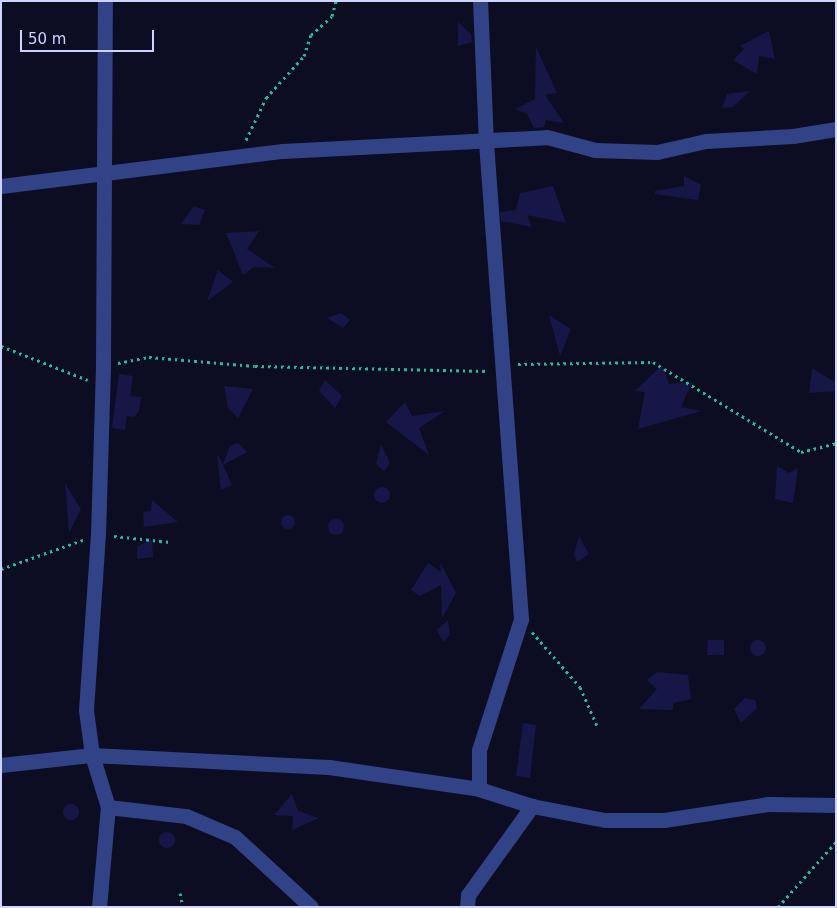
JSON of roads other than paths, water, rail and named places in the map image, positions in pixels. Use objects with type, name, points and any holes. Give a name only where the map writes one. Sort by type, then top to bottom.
[{"type":"street","points":[[99,907],[108,806],[92,754],[86,710],[98,535],[103,365],[106,1]]},
{"type":"street","points":[[479,789],[479,750],[521,619],[504,364],[486,143],[480,1]]},
{"type":"street","points":[[1,186],[235,157],[409,143],[486,143],[547,137],[595,150],[657,152],[706,141],[793,136],[836,129]]},
{"type":"street","points":[[1,766],[92,754],[329,767],[479,789],[532,806],[605,820],[664,820],[768,804],[836,805]]},
{"type":"street","points":[[108,806],[186,816],[236,837],[311,907]]},
{"type":"street","points":[[467,907],[468,894],[532,806]]}]
